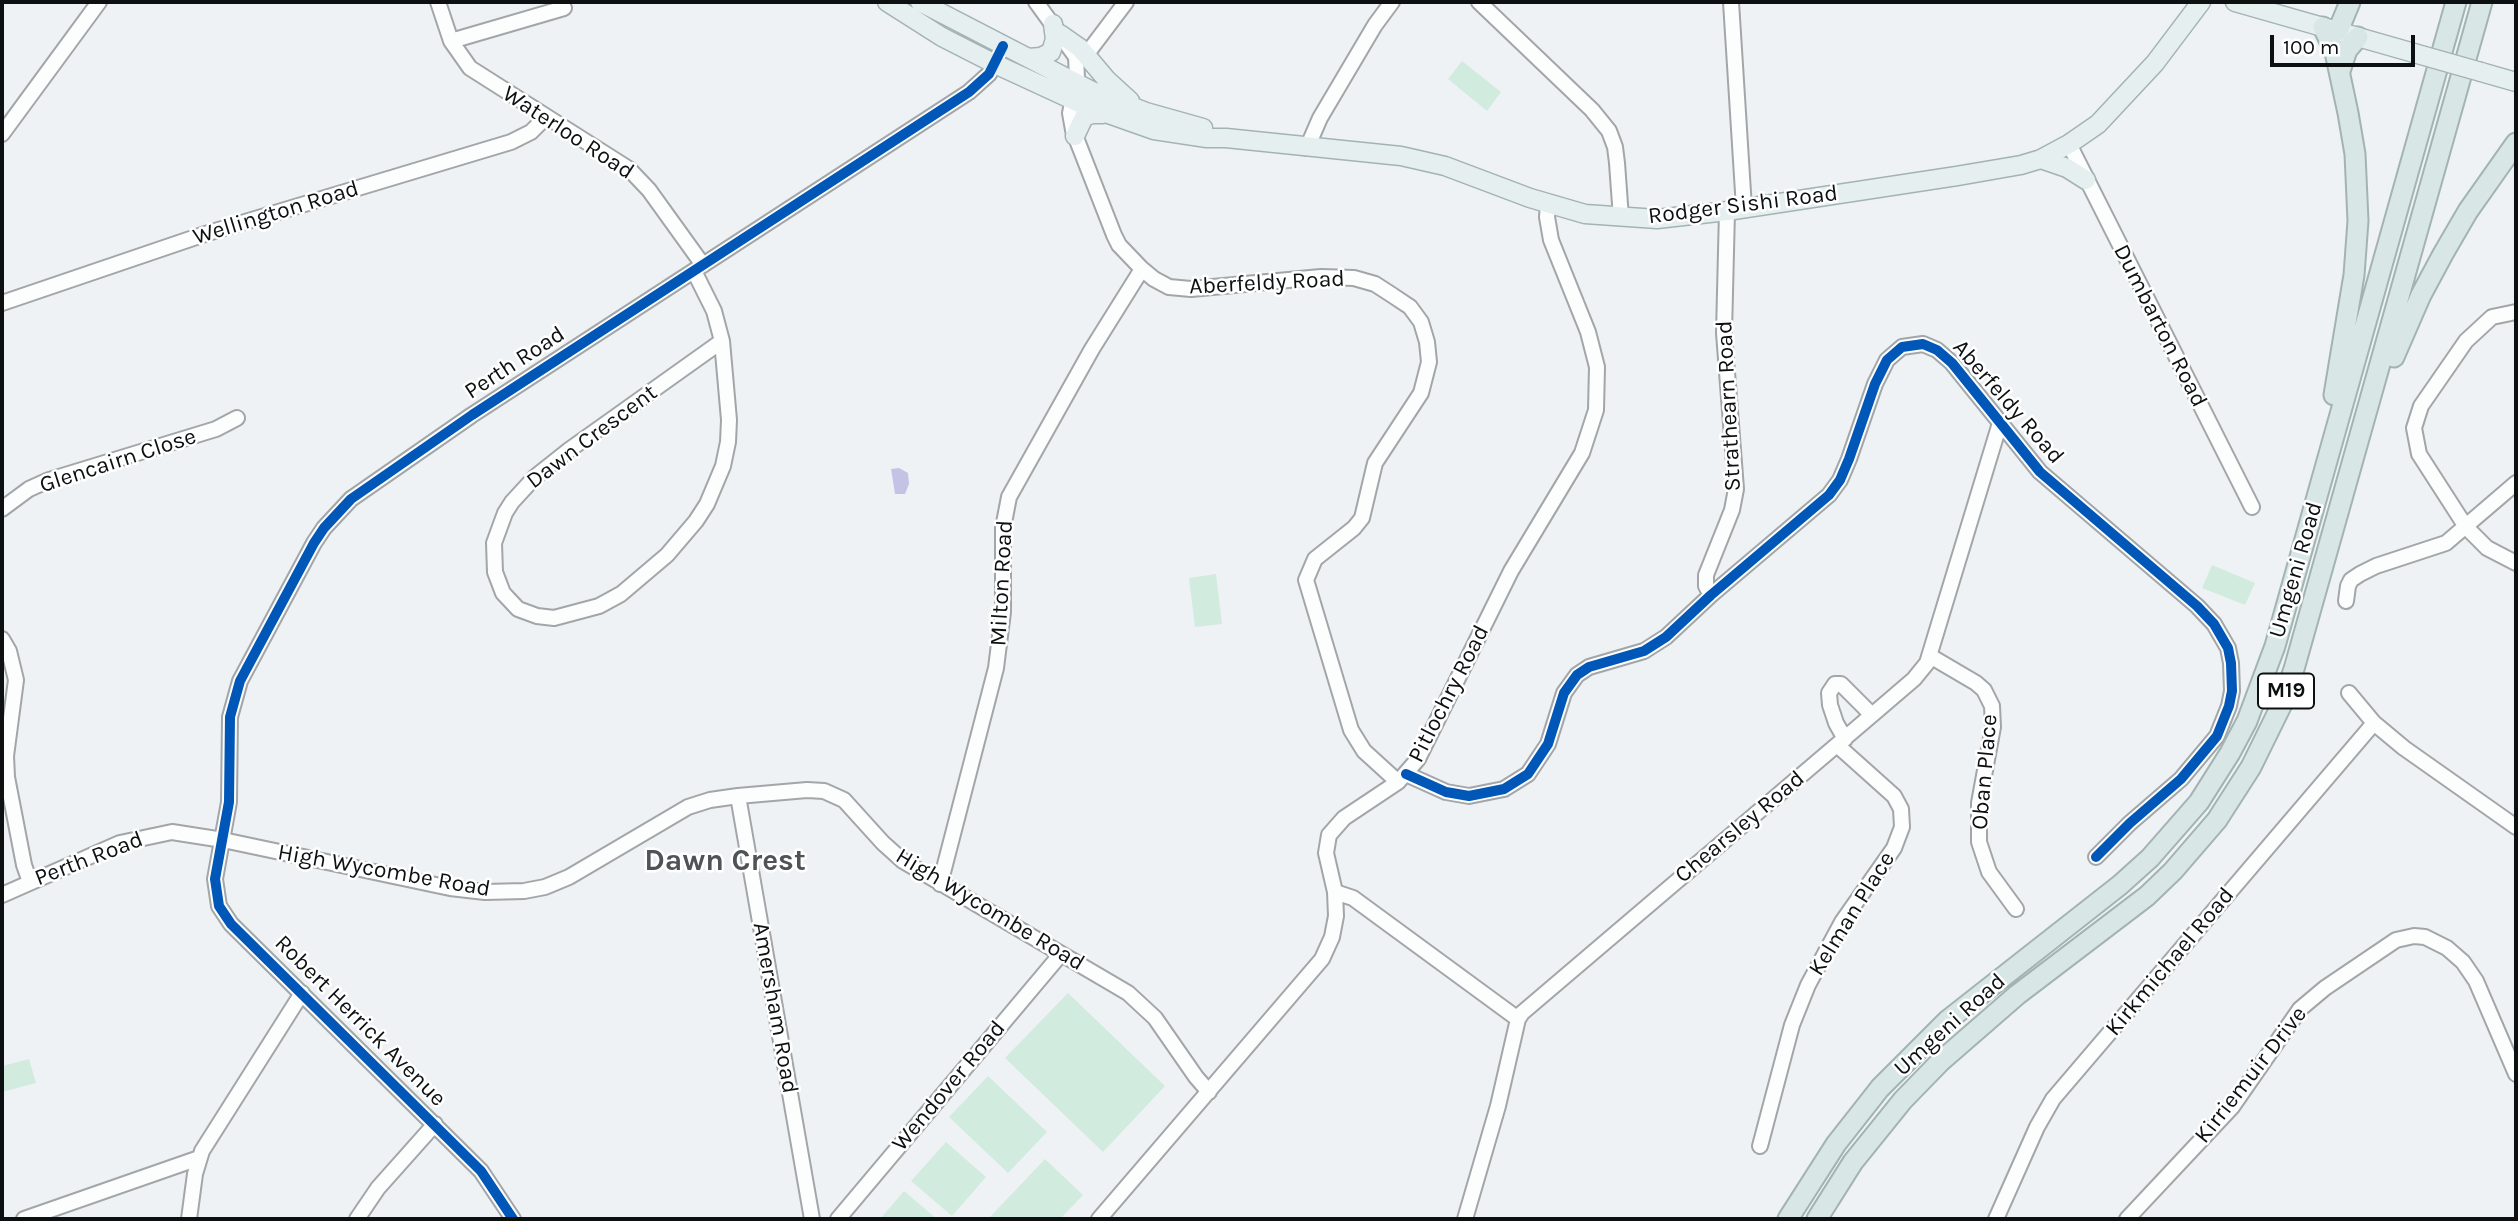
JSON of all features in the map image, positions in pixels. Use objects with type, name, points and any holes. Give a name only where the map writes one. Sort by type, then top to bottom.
[{"type":"highway","points":[[2313,509],[2354,275],[2358,221],[2355,154],[2334,52],[2350,2]]},
{"type":"highway","name":"Umgeni Road","points":[[1788,1219],[1836,1143],[1880,1088],[1915,1051],[1948,1020],[2120,886],[2150,858],[2199,802],[2231,753],[2257,696],[2274,646],[2456,2]]},
{"type":"highway","name":"Umgeni Road","points":[[1817,1219],[1872,1136],[1941,1061],[2017,995],[2147,896],[2173,871],[2217,820],[2251,767],[2282,704],[2315,596],[2482,2]]},
{"type":"highway","points":[[2340,32],[2347,50],[2340,71]]},
{"type":"highway","points":[[2315,596],[2348,504],[2398,344],[2468,211],[2516,143]]},
{"type":"main road","name":"Rodger Sishi Road","points":[[887,2],[942,37],[995,64],[1074,92],[1212,131],[1226,138]]},
{"type":"main road","name":"Rodger Sishi Road","points":[[920,2],[1028,58],[1106,114],[1170,133],[1401,156],[1445,166],[1548,204],[1585,214],[1657,219],[1958,176],[2040,159],[2069,144],[2098,124],[2134,86],[2201,2]]},
{"type":"main road","points":[[2235,2],[2516,82]]},
{"type":"main road","points":[[1056,29],[1086,55],[1107,80],[1142,110]]},
{"type":"main road","points":[[1028,58],[1041,57],[1051,52],[1056,29]]},
{"type":"main road","points":[[1075,136],[1084,117],[1106,114]]},
{"type":"main road","points":[[2040,159],[2067,168],[2086,180]]},
{"type":"street","points":[[2,134],[99,2]]},
{"type":"street","name":"Waterloo Road","points":[[438,2],[452,41],[470,68],[635,174],[699,268]]},
{"type":"street","name":"Aberfeldy Road","points":[[1036,2],[1076,57],[1078,70],[1070,113],[1075,136],[1119,245],[1142,269],[1162,284],[1191,289],[1321,277],[1354,278],[1374,284],[1392,295],[1410,307],[1421,322],[1429,362],[1428,376],[1422,393],[1375,463],[1362,518],[1354,528],[1315,559],[1306,580],[1351,730],[1364,751],[1402,778],[1457,795],[1481,795],[1510,786],[1528,774],[1542,755],[1564,693],[1577,675],[1589,667],[1644,651],[1666,637],[1711,595],[1829,495],[1840,480],[1880,372],[1887,360],[1902,347],[1923,344],[1945,356],[2026,457],[2048,480],[2197,606],[2214,624],[2228,648],[2232,691],[2217,736],[2180,779],[2130,822],[2095,857]]},
{"type":"street","points":[[1086,55],[1126,2]]},
{"type":"street","points":[[1307,148],[1320,118],[1375,25],[1392,2]]},
{"type":"street","points":[[1479,2],[1605,125],[1615,147],[1621,218]]},
{"type":"street","name":"Strathearn Road","points":[[1711,595],[1706,586],[1706,575],[1732,510],[1736,489],[1724,333],[1736,209],[1731,2]]},
{"type":"street","points":[[452,41],[564,8]]},
{"type":"street","name":"Perth Road","points":[[2,895],[120,843],[141,837],[180,833],[223,840],[229,802],[230,717],[236,692],[314,543],[351,499],[484,407],[970,92],[995,64],[1003,46]]},
{"type":"street","name":"Wellington Road","points":[[2,303],[205,233],[510,142],[531,132],[546,117]]},
{"type":"street","name":"Dumbarton Road","points":[[2069,144],[2252,507]]},
{"type":"street","name":"Pitlochry Road","points":[[1099,1219],[1322,959],[1334,927],[1335,892],[1326,853],[1329,835],[1345,818],[1402,778],[1424,749],[1511,571],[1582,453],[1592,427],[1598,392],[1597,367],[1588,332],[1551,240],[1547,218],[1548,204]]},
{"type":"street","name":"Dawn Crescent","points":[[699,268],[722,341],[729,420],[728,442],[718,481],[696,521],[667,555],[621,594],[589,609],[554,618],[537,616],[518,609],[503,593],[495,572],[494,543],[512,502],[535,477],[569,450],[722,341]]},
{"type":"street","name":"Milton Road","points":[[940,884],[996,668],[1003,612],[1003,528],[1009,497],[1092,349],[1142,269]]},
{"type":"street","points":[[2516,312],[2492,317],[2476,329],[2421,406],[2416,418],[2414,437],[2419,454],[2466,527],[2487,548],[2516,563]]},
{"type":"street","name":"Glencairn Close","points":[[2,509],[29,489],[49,480],[216,429],[237,418]]},
{"type":"street","name":"Chearsley Road","points":[[1518,1019],[1535,1001],[1914,678],[1930,656],[2000,423]]},
{"type":"street","points":[[2346,601],[2351,580],[2376,566],[2438,547],[2454,538],[2516,482]]},
{"type":"street","points":[[2,639],[9,651],[16,680],[6,756],[7,777],[24,865],[30,881]]},
{"type":"street","name":"Oban Place","points":[[1930,656],[1976,683],[1984,690],[1992,706],[1993,727],[1979,803],[1979,842],[1989,872],[2016,909]]},
{"type":"street","points":[[1841,742],[1830,705],[1829,693],[1835,684],[1842,684],[1872,715]]},
{"type":"street","points":[[2349,693],[2374,723],[2404,748],[2516,827]]},
{"type":"street","name":"Kirkmichael Road","points":[[1996,1219],[2037,1127],[2053,1099],[2374,723]]},
{"type":"street","name":"Kelman Place","points":[[1760,1146],[1792,1025],[1803,995],[1829,943],[1894,848],[1902,827],[1900,809],[1894,796],[1841,742]]},
{"type":"street","name":"High Wycombe Road","points":[[223,840],[450,888],[485,892],[523,891],[545,887],[569,877],[688,807],[710,800],[738,796],[824,791],[837,796],[852,808],[892,852],[940,884],[1118,986],[1147,1009],[1209,1092]]},
{"type":"street","name":"Amersham Road","points":[[738,796],[812,1219]]},
{"type":"street","name":"Robert Herrick Avenue","points":[[223,840],[215,878],[219,906],[231,924],[481,1171],[513,1219]]},
{"type":"street","points":[[1335,892],[1353,898],[1518,1019],[1498,1106],[1465,1219]]},
{"type":"street","name":"Kirriemuir Drive","points":[[2127,1219],[2232,1107],[2300,1009],[2325,988],[2396,940],[2414,936],[2425,937],[2446,948],[2463,962],[2476,981],[2516,1074]]},
{"type":"street","name":"Wendover Road","points":[[838,1219],[1061,954]]},
{"type":"street","points":[[189,1219],[199,1158],[302,993]]},
{"type":"street","points":[[357,1219],[378,1188],[435,1124]]},
{"type":"street","points":[[24,1219],[199,1158]]},
{"type":"green space","points":[[1462,61],[1501,92],[1487,111],[1448,79]]},
{"type":"green space","points":[[2212,565],[2255,583],[2245,605],[2202,588]]},
{"type":"green space","points":[[1216,574],[1222,624],[1195,627],[1189,578]]},
{"type":"green space","points":[[1068,993],[1165,1086],[1103,1152],[1005,1058]]},
{"type":"green space","points":[[29,1059],[36,1083],[2,1092],[2,1066]]},
{"type":"green space","points":[[988,1076],[1047,1132],[1008,1173],[949,1117]]},
{"type":"green space","points":[[946,1142],[986,1177],[952,1216],[911,1181]]},
{"type":"green space","points":[[1045,1159],[1083,1195],[1060,1219],[988,1219]]},
{"type":"green space","points":[[904,1191],[937,1219],[880,1219]]},
{"type":"water","points":[[899,468],[908,473],[909,484],[905,494],[895,494],[891,469]]},
{"type":"cycle path","points":[[513,1219],[481,1171],[231,924],[219,906],[215,879],[229,802],[230,717],[240,681],[314,543],[351,499],[472,415],[969,92],[989,74],[1003,46]]},
{"type":"cycle path","points":[[1406,774],[1446,792],[1469,796],[1504,789],[1528,774],[1548,744],[1564,693],[1577,675],[1589,667],[1644,651],[1666,637],[1711,595],[1829,495],[1840,480],[1875,384],[1887,360],[1902,347],[1923,344],[1937,350],[1952,363],[2040,472],[2197,606],[2214,624],[2228,648],[2232,691],[2217,736],[2181,779],[2096,857]]},
{"type":"district","name":"Dawn Crest","points":[[725,861]]}]
